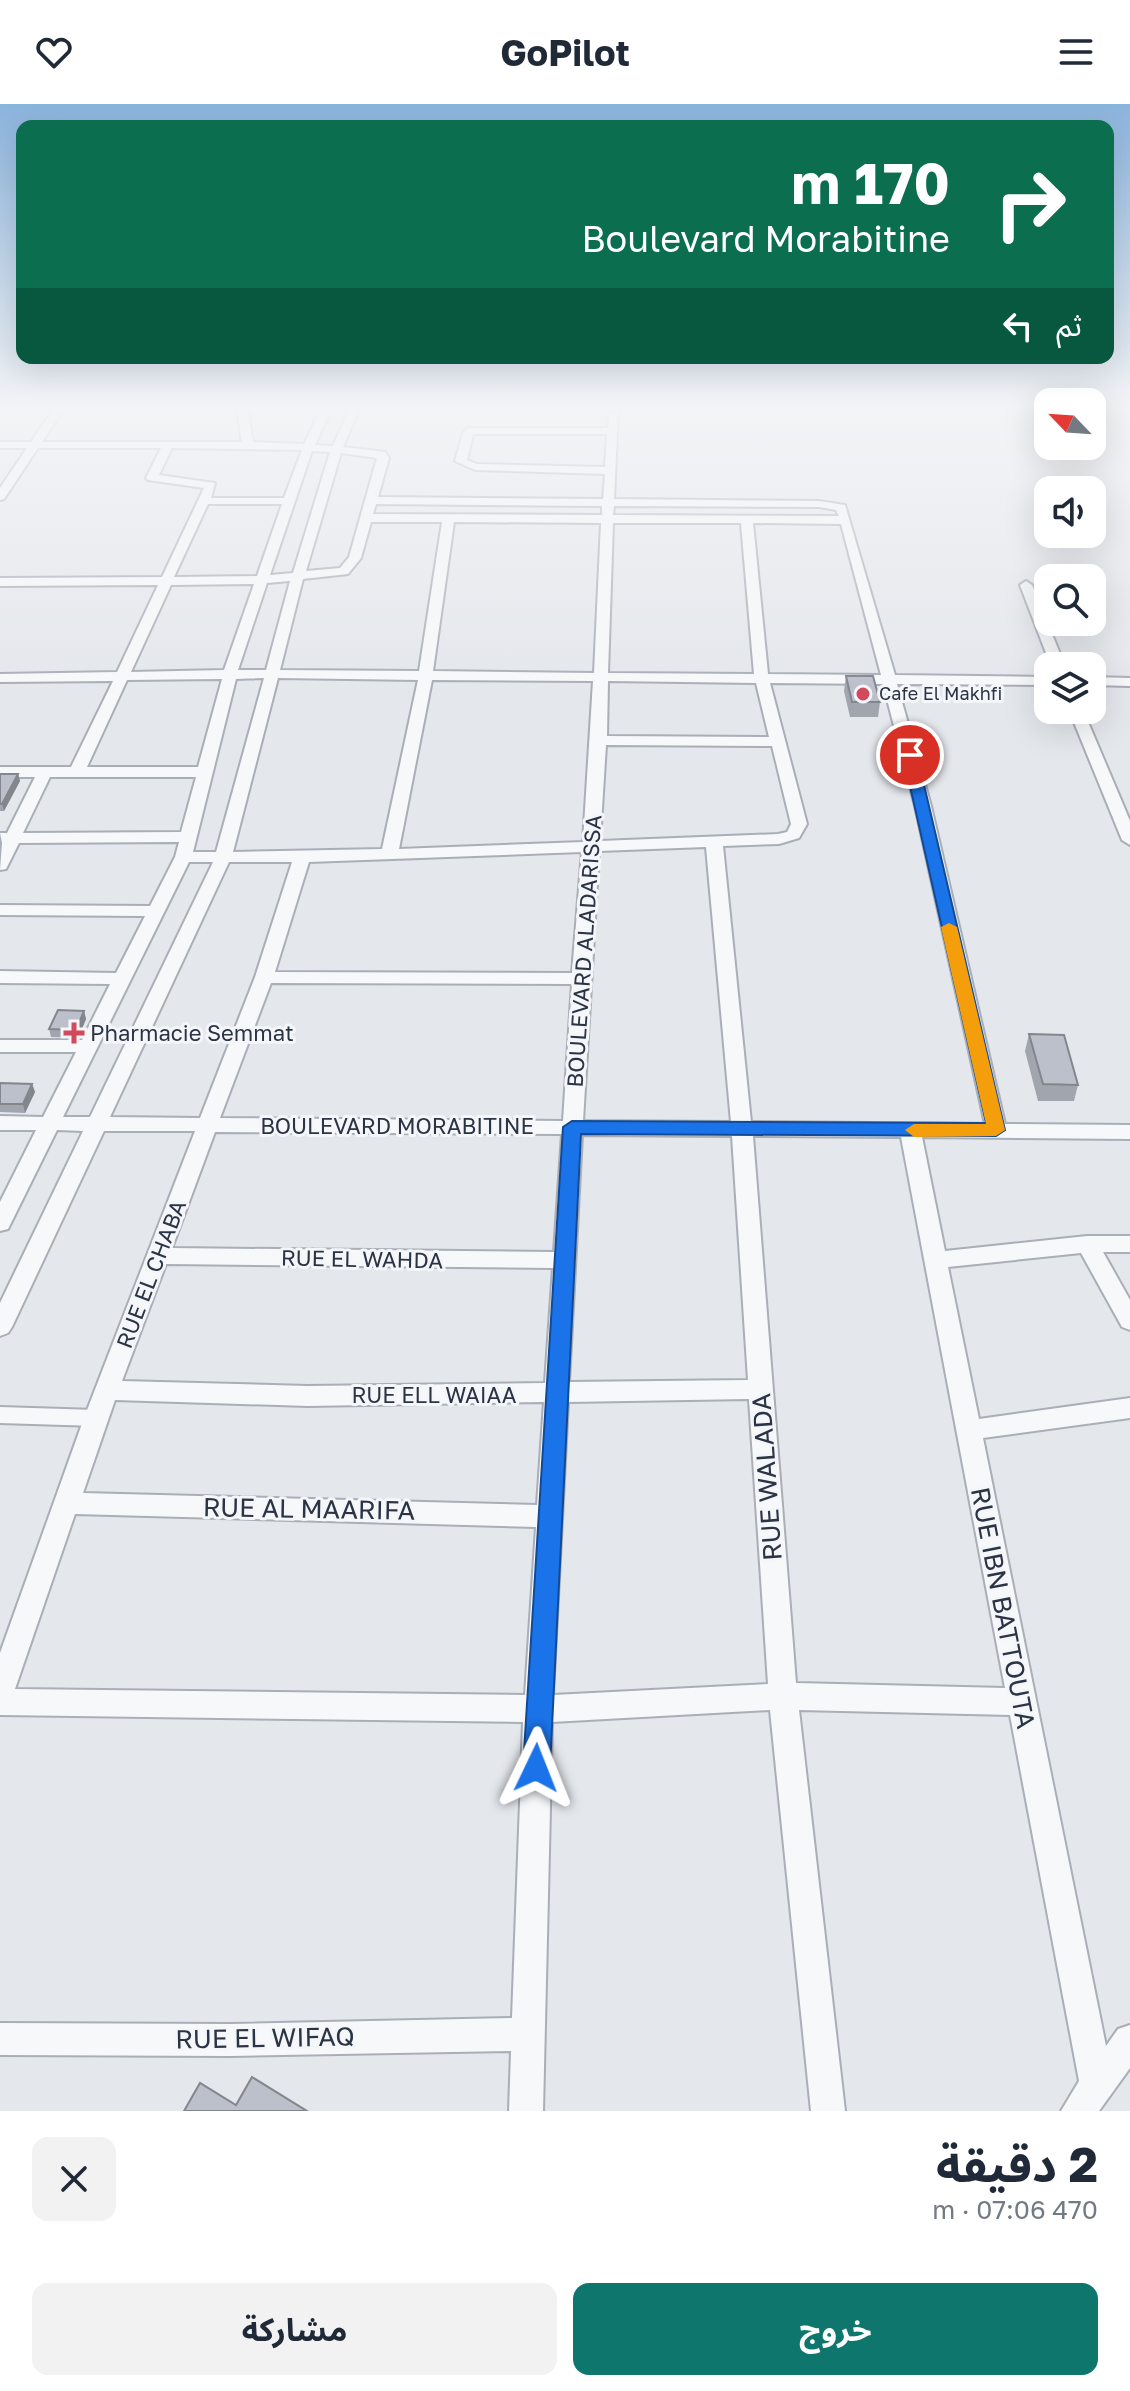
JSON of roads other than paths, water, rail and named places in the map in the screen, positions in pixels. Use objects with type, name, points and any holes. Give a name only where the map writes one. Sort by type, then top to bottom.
[{"type":"street","points":[[76,774],[120,675],[205,501]]},
{"type":"street","points":[[0,1223],[183,857],[230,674],[288,501],[202,508]]},
{"type":"street","points":[[0,1327],[223,858],[269,674],[321,501]]},
{"type":"street","points":[[0,582],[164,583],[297,579],[329,575],[348,569],[372,501]]},
{"type":"street","points":[[450,501],[828,504],[841,507],[923,806],[996,1130]]},
{"type":"street","name":"BOULEVARD ALADARISSA","points":[[526,2111],[538,1709],[581,979],[599,740],[609,502]]},
{"type":"street","points":[[202,508],[284,515]]},
{"type":"street","points":[[367,518],[846,520]]},
{"type":"street","points":[[390,852],[425,678],[449,518]]},
{"type":"street","points":[[183,857],[302,857],[592,844],[714,842],[779,839],[797,831],[799,824],[790,781],[762,680],[747,520]]},
{"type":"street","points":[[1026,585],[1052,652]]},
{"type":"street","points":[[0,678],[269,674],[425,678],[1034,681]]},
{"type":"street","points":[[1106,681],[1130,682]]},
{"type":"street","points":[[1082,724],[1130,840]]},
{"type":"street","points":[[599,740],[779,742]]},
{"type":"street","points":[[0,772],[204,772]]},
{"type":"street","points":[[0,865],[6,838],[44,773]]},
{"type":"street","points":[[6,838],[186,837]]},
{"type":"street","name":"RUE WALADA","points":[[714,842],[742,1129],[783,1696],[828,2111]]},
{"type":"street","name":"RUE EL CHABA","points":[[0,1692],[69,1503],[96,1418],[264,977],[302,857]]},
{"type":"street","points":[[0,910],[156,911]]},
{"type":"street","points":[[0,977],[122,979]]},
{"type":"street","points":[[264,977],[581,979]]},
{"type":"street","points":[[0,1046],[88,1046]]},
{"type":"street","name":"BOULEVARD MORABITINE","points":[[0,1123],[1130,1132]]},
{"type":"street","name":"RUE IBN BATTOUTA","points":[[910,1130],[1021,1702],[1087,2098]]},
{"type":"street","points":[[935,1260],[1087,1244],[1130,1244]]},
{"type":"street","points":[[1087,1244],[1130,1321]]},
{"type":"street","name":"RUE EL WAHDA","points":[[159,1256],[564,1260]]},
{"type":"street","name":"RUE ELL WAIAA","points":[[107,1390],[308,1396],[760,1389]]},
{"type":"street","points":[[968,1430],[1130,1408]]},
{"type":"street","points":[[0,1415],[96,1418]]},
{"type":"street","name":"RUE AL MAARIFA","points":[[69,1503],[549,1516]]},
{"type":"street","points":[[0,1702],[538,1709],[783,1696],[1021,1702]]},
{"type":"street","name":"RUE EL WIFAQ","points":[[0,2039],[231,2040],[529,2034]]},
{"type":"street","points":[[1087,2098],[1130,2041]]},
{"type":"place","name":"Cafe El Makhfi","points":[[863,694]]},
{"type":"place","name":"Pharmacie Semmat","points":[[74,1033]]}]
